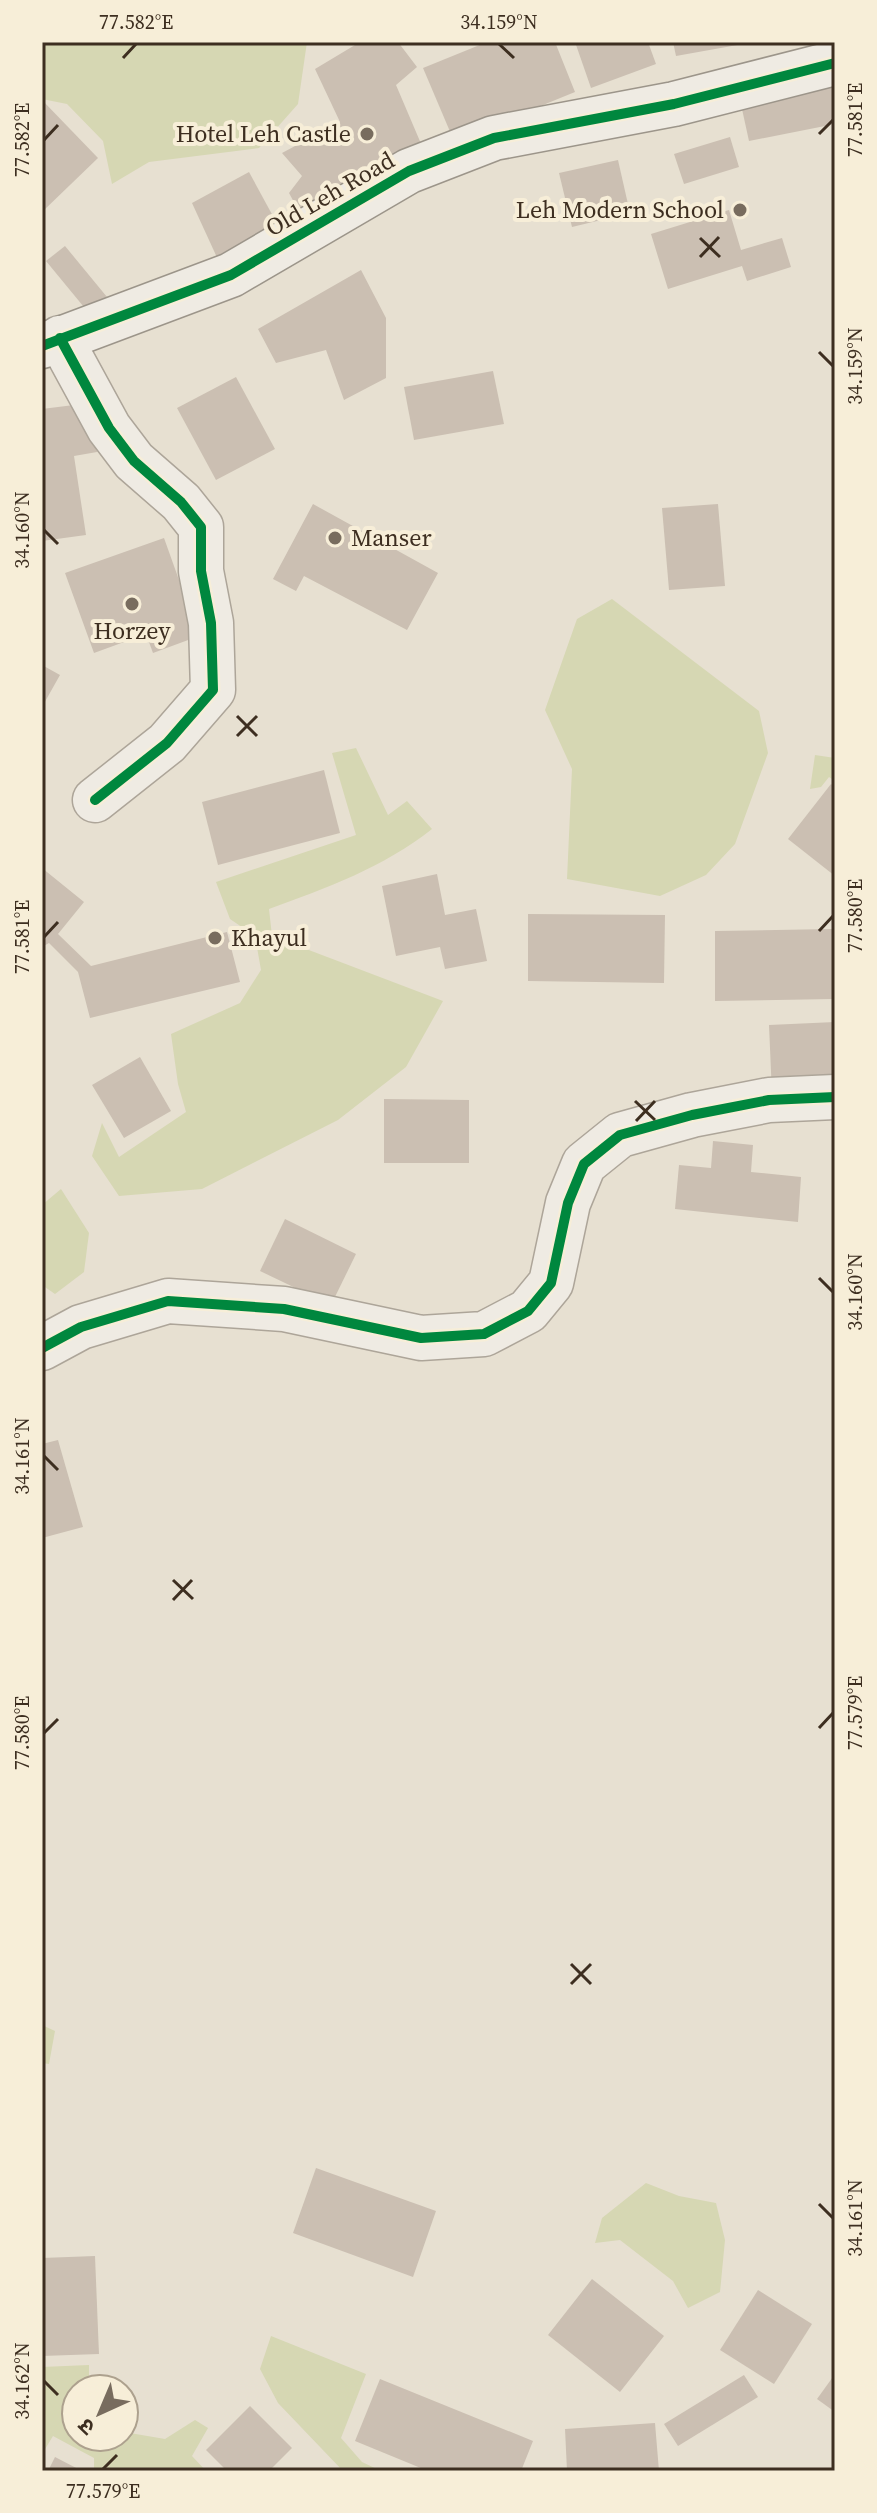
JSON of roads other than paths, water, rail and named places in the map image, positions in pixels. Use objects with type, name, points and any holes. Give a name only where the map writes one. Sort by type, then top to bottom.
[{"type":"street","name":"Old Leh Road","points":[[51,342],[231,275],[409,171],[494,138],[674,104],[835,63]]},
{"type":"street","points":[[51,342],[134,461],[181,502],[201,527],[201,571],[211,623],[213,690],[167,743],[95,800]]},
{"type":"street","points":[[42,1348],[81,1327],[168,1301],[284,1309],[421,1338],[484,1334],[528,1311],[551,1283],[568,1203],[584,1164],[620,1135],[692,1115],[769,1100],[835,1097]]},
{"type":"place","name":"Hotel Leh Castle","points":[[367,134]]},
{"type":"place","name":"Leh Modern School","points":[[740,210]]},
{"type":"place","name":"Manser","points":[[335,538]]},
{"type":"place","name":"Horzey","points":[[132,604]]},
{"type":"place","name":"Khayul","points":[[215,938]]}]
